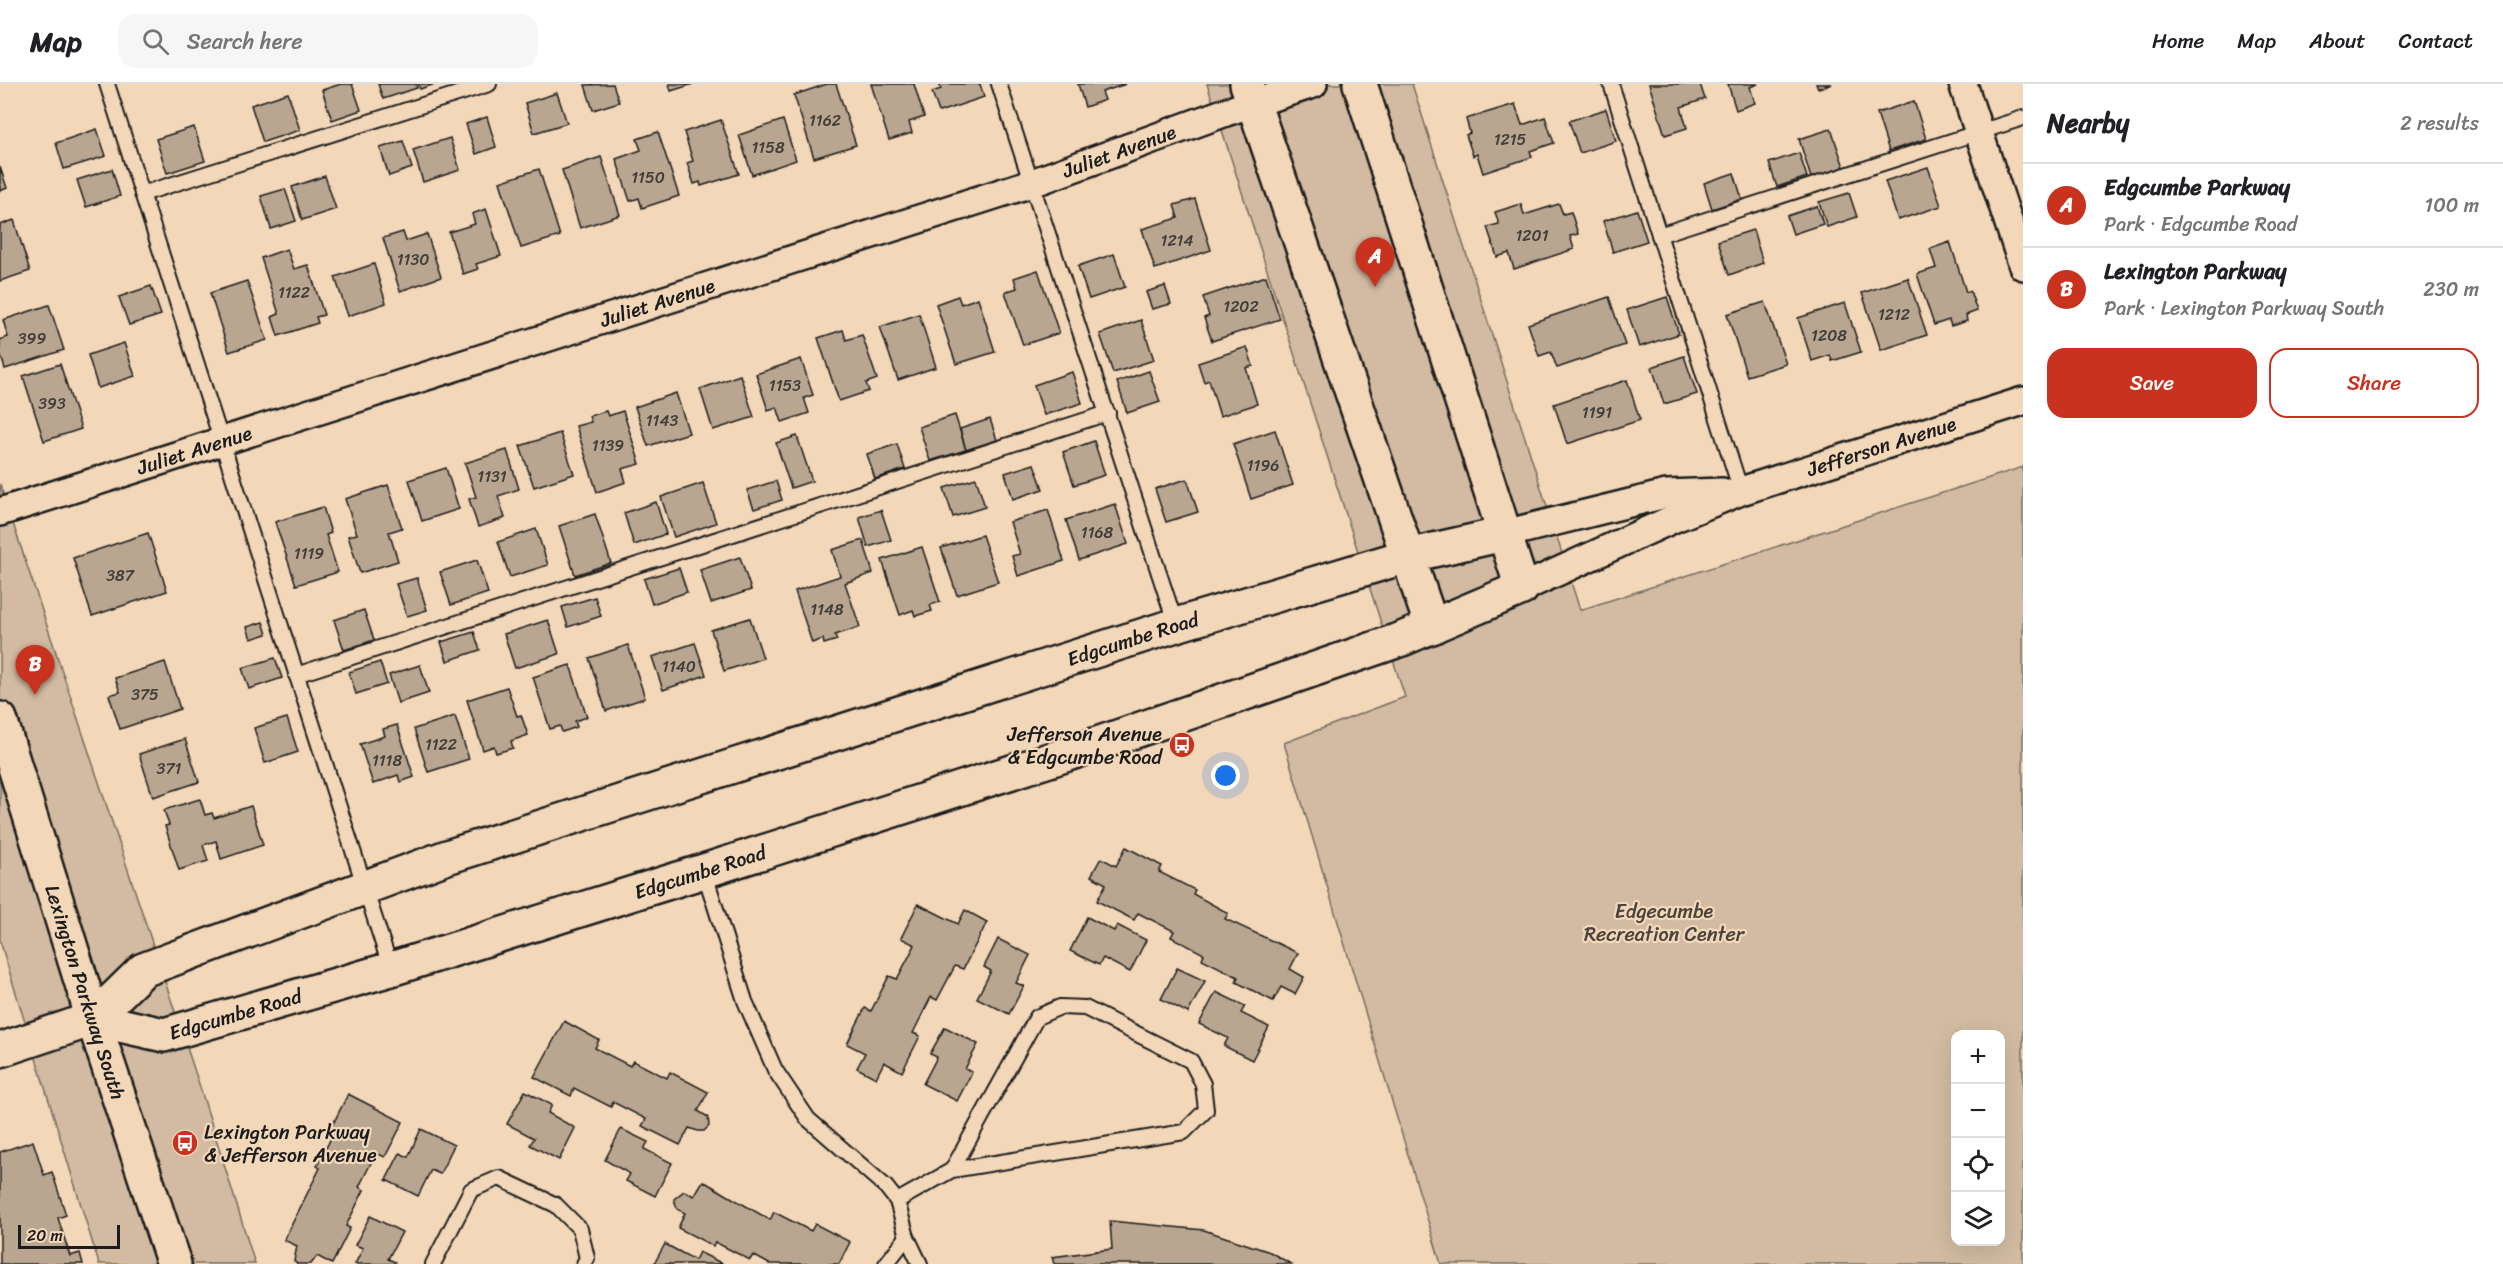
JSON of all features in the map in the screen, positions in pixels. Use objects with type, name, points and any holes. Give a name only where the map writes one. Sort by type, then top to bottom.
[{"type":"street","name":"Juliet Avenue","points":[[0,512],[1032,183],[1250,93],[1313,84]]},
{"type":"street","points":[[1360,84],[1522,588]]},
{"type":"street","points":[[1963,84],[2023,266]]},
{"type":"street","points":[[1250,93],[1432,627]]},
{"type":"street","name":"Jefferson Avenue","points":[[1522,588],[1675,518],[1741,491],[2023,401]]},
{"type":"street","name":"Jefferson Avenue","points":[[1504,534],[1666,494],[1741,491]]},
{"type":"street","name":"Edgcumbe Road","points":[[93,1019],[143,970],[459,854],[1176,625],[1407,556],[1504,534]]},
{"type":"street","name":"Edgcumbe Road","points":[[93,1019],[164,1035],[391,969],[1074,752],[1432,627],[1522,588]]},
{"type":"street","name":"Lexington Parkway South","points":[[0,719],[93,1019],[174,1264]]},
{"type":"street","points":[[0,1050],[93,1019]]},
{"type":"lane","points":[[107,84],[391,969]]},
{"type":"lane","points":[[142,194],[489,84]]},
{"type":"lane","points":[[999,84],[1176,625]]},
{"type":"lane","points":[[1611,84],[1741,491]]},
{"type":"lane","points":[[1659,235],[2023,118]]},
{"type":"lane","points":[[296,675],[1108,413]]},
{"type":"lane","points":[[704,871],[745,1000],[775,1070],[808,1119],[886,1187],[897,1201],[907,1237],[920,1264]]},
{"type":"lane","points":[[897,1201],[952,1170],[1184,1132],[1206,1110],[1203,1084],[1191,1061],[1085,1008],[1060,1007],[1038,1017],[952,1170]]},
{"type":"lane","points":[[433,1264],[471,1190],[499,1178],[556,1205],[580,1229],[587,1258],[584,1264]]},
{"type":"lane","points":[[886,1264],[907,1237]]},
{"type":"green space","name":"Edgecumbe Recreation Center","points":[[1207,84],[1412,84],[1580,610],[2023,467],[2023,1264],[1441,1264],[1284,743],[1405,697]]},
{"type":"green space","points":[[0,484],[200,1087],[255,1264],[99,1264],[0,941]]},
{"type":"building","points":[[341,84],[352,84],[361,110],[332,120],[322,90]]},
{"type":"building","points":[[378,84],[416,84],[417,88],[383,99]]},
{"type":"building","points":[[418,84],[435,84],[420,89]]},
{"type":"building","points":[[613,84],[619,102],[593,110],[585,85]]},
{"type":"building","points":[[669,84],[693,84],[671,91]]},
{"type":"building","points":[[827,84],[836,84],[856,145],[814,158],[794,95]]},
{"type":"building","points":[[871,84],[914,84],[924,117],[909,122],[912,133],[889,140]]},
{"type":"building","points":[[939,84],[980,84],[984,97],[939,112],[932,92],[941,89]]},
{"type":"building","points":[[1078,84],[1126,84],[1102,92],[1105,100],[1085,107]]},
{"type":"building","points":[[1649,84],[1700,84],[1705,99],[1681,107],[1687,128],[1665,135]]},
{"type":"building","points":[[1728,84],[1758,84],[1750,87],[1755,103],[1736,110]]},
{"type":"building","points":[[1816,84],[1832,84],[1818,88]]},
{"type":"building","points":[[288,93],[300,130],[263,142],[251,105]]},
{"type":"building","points":[[557,93],[567,123],[534,133],[525,103]]},
{"type":"building","points":[[1914,101],[1926,139],[1889,151],[1877,113]]},
{"type":"building","points":[[1515,104],[1522,125],[1545,117],[1554,143],[1530,151],[1532,157],[1483,173],[1477,154],[1473,156],[1466,135],[1470,133],[1466,119]]},
{"type":"building","points":[[1606,109],[1616,141],[1580,153],[1569,121]]},
{"type":"building","points":[[487,117],[496,147],[476,154],[466,124]]},
{"type":"building","points":[[721,120],[739,174],[701,186],[700,182],[694,184],[687,163],[693,161],[684,132]]},
{"type":"building","points":[[783,120],[796,160],[752,175],[739,135]]},
{"type":"building","points":[[194,127],[205,161],[167,173],[156,139]]},
{"type":"building","points":[[97,129],[106,156],[64,169],[56,143]]},
{"type":"building","points":[[1831,129],[1844,167],[1811,178],[1799,139]]},
{"type":"building","points":[[658,132],[679,196],[642,208],[639,198],[630,201],[616,159],[641,150],[637,139]]},
{"type":"building","points":[[450,138],[460,170],[423,182],[413,150]]},
{"type":"building","points":[[403,141],[412,168],[389,176],[380,148]]},
{"type":"building","points":[[1799,153],[1807,177],[1777,187],[1769,163]]},
{"type":"building","points":[[601,157],[620,215],[580,228],[562,170]]},
{"type":"building","points":[[0,167],[7,188],[0,191]]},
{"type":"building","points":[[1928,167],[1941,206],[1898,220],[1885,181]]},
{"type":"building","points":[[112,169],[120,196],[86,207],[77,180]]},
{"type":"building","points":[[539,169],[560,236],[521,248],[500,182]]},
{"type":"building","points":[[1734,173],[1742,199],[1712,209],[1704,183]]},
{"type":"building","points":[[325,176],[336,209],[302,220],[292,187]]},
{"type":"building","points":[[285,189],[296,221],[271,229],[261,196]]},
{"type":"building","points":[[1849,193],[1857,217],[1827,227],[1819,202]]},
{"type":"building","points":[[1195,199],[1211,250],[1155,269],[1142,229],[1178,218],[1174,205]]},
{"type":"building","points":[[1521,204],[1524,215],[1559,204],[1563,214],[1571,212],[1578,234],[1570,236],[1574,249],[1514,269],[1509,253],[1497,257],[1487,227],[1499,224],[1495,212]]},
{"type":"building","points":[[1817,206],[1823,224],[1793,234],[1787,216]]},
{"type":"building","points":[[486,209],[501,256],[476,264],[478,269],[463,274],[449,232],[475,224],[472,214]]},
{"type":"building","points":[[1637,210],[1647,241],[1613,252],[1603,221]]},
{"type":"building","points":[[14,220],[30,271],[0,281],[0,225]]},
{"type":"building","points":[[1753,230],[1763,263],[1729,275],[1718,241]]},
{"type":"building","points":[[403,232],[406,241],[427,234],[441,277],[400,291],[383,238]]},
{"type":"building","points":[[1950,242],[1966,292],[1970,291],[1977,311],[1966,315],[1967,321],[1951,326],[1949,320],[1934,325],[1917,274],[1936,268],[1930,249]]},
{"type":"building","points":[[287,249],[294,269],[308,265],[324,315],[316,317],[318,323],[278,336],[272,317],[279,314],[261,258]]},
{"type":"building","points":[[1114,254],[1125,287],[1089,299],[1078,266]]},
{"type":"building","points":[[374,264],[386,303],[348,316],[335,277]]},
{"type":"building","points":[[1038,270],[1059,333],[1023,345],[1005,292],[1017,288],[1014,278]]},
{"type":"building","points":[[1266,276],[1280,319],[1212,341],[1204,318],[1209,316],[1203,297]]},
{"type":"building","points":[[1908,278],[1927,335],[1881,350],[1862,293]]},
{"type":"building","points":[[247,281],[267,340],[229,352],[210,293]]},
{"type":"building","points":[[151,286],[161,315],[129,325],[119,297]]},
{"type":"building","points":[[1165,286],[1171,304],[1152,309],[1146,292]]},
{"type":"building","points":[[958,296],[961,304],[978,298],[995,352],[956,364],[936,304]]},
{"type":"building","points":[[1609,297],[1625,345],[1557,368],[1551,352],[1539,356],[1528,324]]},
{"type":"building","points":[[1667,297],[1679,334],[1639,347],[1627,310]]},
{"type":"building","points":[[1765,302],[1786,364],[1747,376],[1727,314]]},
{"type":"building","points":[[1845,303],[1861,352],[1832,361],[1830,355],[1812,361],[1798,318]]},
{"type":"building","points":[[49,305],[64,350],[5,369],[0,353],[0,340],[8,337],[3,320]]},
{"type":"building","points":[[919,314],[936,367],[898,380],[880,327]]},
{"type":"building","points":[[1141,320],[1154,360],[1113,373],[1100,334]]},
{"type":"building","points":[[843,330],[846,340],[862,335],[877,379],[866,383],[869,391],[839,401],[818,338]]},
{"type":"building","points":[[124,343],[135,376],[98,388],[88,355]]},
{"type":"building","points":[[1247,347],[1253,366],[1246,368],[1257,404],[1220,416],[1209,380],[1204,382],[1198,363]]},
{"type":"building","points":[[1684,356],[1697,394],[1664,404],[1652,367]]},
{"type":"building","points":[[801,359],[813,395],[804,398],[809,413],[782,422],[777,407],[768,410],[756,374]]},
{"type":"building","points":[[60,364],[81,429],[44,441],[23,376]]},
{"type":"building","points":[[1149,371],[1160,402],[1127,413],[1117,382]]},
{"type":"building","points":[[1072,372],[1082,403],[1044,415],[1034,385]]},
{"type":"building","points":[[740,375],[754,417],[713,430],[700,389]]},
{"type":"building","points":[[1627,380],[1640,420],[1567,444],[1554,404]]},
{"type":"building","points":[[676,393],[689,433],[648,446],[635,407]]},
{"type":"building","points":[[606,411],[608,416],[623,411],[640,464],[622,469],[626,482],[597,492],[576,426],[591,422],[589,416]]},
{"type":"building","points":[[955,415],[966,450],[930,461],[919,427]]},
{"type":"building","points":[[990,419],[997,440],[966,450],[960,429]]},
{"type":"building","points":[[1275,430],[1293,485],[1251,499],[1233,444]]},
{"type":"building","points":[[560,433],[574,474],[534,487],[520,446]]},
{"type":"building","points":[[797,436],[812,481],[791,488],[776,443]]},
{"type":"building","points":[[1094,441],[1105,475],[1074,485],[1063,452]]},
{"type":"building","points":[[897,444],[905,469],[875,479],[867,454]]},
{"type":"building","points":[[507,450],[519,489],[498,496],[505,518],[478,527],[469,499],[476,497],[465,463]]},
{"type":"building","points":[[1034,464],[1043,489],[1013,499],[1005,473]]},
{"type":"building","points":[[446,468],[459,509],[422,521],[409,480]]},
{"type":"building","points":[[976,478],[985,507],[953,517],[944,488]]},
{"type":"building","points":[[1187,479],[1198,512],[1166,522],[1155,489]]},
{"type":"building","points":[[776,481],[782,500],[754,509],[747,490]]},
{"type":"building","points":[[703,483],[716,523],[674,537],[661,497]]},
{"type":"building","points":[[388,485],[402,528],[389,532],[398,561],[360,573],[348,536],[357,534],[345,499]]},
{"type":"building","points":[[656,502],[666,534],[634,545],[624,513]]},
{"type":"building","points":[[1115,504],[1128,544],[1079,560],[1066,520]]},
{"type":"building","points":[[323,507],[331,533],[326,535],[338,572],[296,585],[275,522]]},
{"type":"building","points":[[881,510],[891,540],[868,547],[859,517]]},
{"type":"building","points":[[1048,510],[1064,561],[1018,576],[1012,556],[1020,554],[1010,522]]},
{"type":"building","points":[[595,514],[611,563],[575,575],[559,526]]},
{"type":"building","points":[[536,529],[548,565],[510,577],[498,542]]},
{"type":"building","points":[[148,533],[167,591],[92,616],[73,558]]},
{"type":"building","points":[[982,535],[998,582],[957,595],[941,548]]},
{"type":"building","points":[[863,540],[873,573],[845,583],[860,627],[835,635],[837,640],[824,644],[823,639],[812,643],[795,591],[840,576],[832,550]]},
{"type":"building","points":[[922,547],[940,602],[930,605],[932,611],[915,616],[913,610],[900,615],[882,560]]},
{"type":"building","points":[[740,557],[751,590],[711,603],[700,570]]},
{"type":"building","points":[[477,560],[488,593],[451,605],[440,572]]},
{"type":"building","points":[[679,568],[687,592],[652,604],[644,579]]},
{"type":"building","points":[[417,578],[427,610],[407,616],[396,584]]},
{"type":"building","points":[[595,597],[601,616],[568,627],[562,607]]},
{"type":"building","points":[[364,610],[374,640],[344,650],[334,620]]},
{"type":"building","points":[[750,618],[763,658],[724,671],[711,630]]},
{"type":"building","points":[[548,620],[559,654],[515,668],[504,634]]},
{"type":"building","points":[[263,622],[267,634],[251,639],[247,627]]},
{"type":"building","points":[[474,632],[480,650],[447,661],[441,642]]},
{"type":"building","points":[[695,643],[706,675],[663,690],[652,657]]},
{"type":"building","points":[[628,645],[645,698],[606,711],[589,658]]},
{"type":"building","points":[[275,658],[282,678],[249,689],[242,668]]},
{"type":"building","points":[[165,662],[180,709],[120,729],[109,695],[120,692],[115,678]]},
{"type":"building","points":[[380,662],[387,684],[356,694],[349,672]]},
{"type":"building","points":[[420,665],[429,693],[398,703],[389,675]]},
{"type":"building","points":[[570,665],[587,717],[575,721],[577,727],[562,732],[560,726],[550,729],[533,677]]},
{"type":"building","points":[[507,687],[517,716],[521,715],[528,735],[511,741],[513,748],[496,753],[494,746],[483,750],[467,700]]},
{"type":"building","points":[[455,716],[469,759],[428,772],[414,729]]},
{"type":"building","points":[[287,718],[298,752],[265,763],[254,728]]},
{"type":"building","points":[[397,725],[414,777],[400,782],[398,775],[373,784],[360,744],[385,736],[383,729]]},
{"type":"building","points":[[185,739],[199,782],[153,797],[139,754]]},
{"type":"building","points":[[200,799],[205,815],[212,813],[214,818],[251,806],[263,845],[221,859],[216,841],[203,845],[208,861],[179,870],[165,826],[169,825],[164,810]]},
{"type":"building","points":[[1126,847],[1162,866],[1159,872],[1195,890],[1193,894],[1228,913],[1225,919],[1298,953],[1290,969],[1304,977],[1295,994],[1281,987],[1273,1001],[1236,982],[1238,977],[1202,959],[1204,954],[1171,937],[1174,931],[1138,913],[1134,920],[1097,901],[1106,884],[1091,876],[1101,858],[1116,866]]},
{"type":"building","points":[[918,904],[958,924],[965,910],[987,922],[963,969],[955,966],[937,1000],[931,997],[913,1033],[920,1036],[902,1072],[884,1062],[876,1078],[857,1068],[865,1053],[847,1044],[865,1008],[871,1011],[889,976],[897,979],[915,945],[901,938]]},
{"type":"building","points":[[1087,917],[1114,931],[1117,925],[1146,940],[1130,972],[1103,958],[1099,965],[1070,951]]},
{"type":"building","points":[[998,939],[1030,955],[1016,983],[1024,986],[1009,1014],[977,998],[991,971],[984,967]]},
{"type":"building","points":[[1177,968],[1205,981],[1188,1013],[1161,999]]},
{"type":"building","points":[[1216,992],[1245,1006],[1241,1013],[1269,1027],[1252,1060],[1224,1046],[1228,1038],[1199,1024]]},
{"type":"building","points":[[564,1021],[599,1040],[595,1048],[630,1066],[633,1061],[667,1078],[670,1072],[708,1092],[698,1111],[708,1117],[709,1126],[704,1131],[689,1128],[680,1145],[642,1126],[646,1119],[613,1102],[611,1107],[574,1088],[571,1096],[534,1077]]},
{"type":"building","points":[[945,1027],[978,1044],[965,1069],[972,1072],[957,1101],[923,1084],[937,1057],[930,1054]]},
{"type":"building","points":[[525,1091],[552,1105],[548,1113],[575,1128],[559,1160],[530,1145],[534,1138],[507,1124]]},
{"type":"building","points":[[348,1094],[403,1122],[385,1157],[376,1153],[359,1187],[364,1190],[346,1226],[350,1228],[332,1264],[317,1256],[311,1264],[297,1264],[294,1261],[297,1246],[284,1240],[320,1168],[317,1166],[334,1132],[330,1130]]},
{"type":"building","points":[[421,1129],[454,1145],[440,1174],[431,1170],[418,1196],[386,1180],[400,1153],[408,1157]]},
{"type":"building","points":[[621,1129],[648,1142],[644,1149],[672,1163],[655,1196],[626,1181],[630,1174],[605,1160]]},
{"type":"building","points":[[33,1141],[44,1175],[52,1172],[66,1215],[58,1218],[70,1256],[80,1253],[83,1264],[0,1264],[0,1152]]},
{"type":"building","points":[[703,1181],[770,1220],[774,1212],[811,1231],[815,1224],[850,1242],[839,1264],[769,1264],[753,1255],[750,1260],[715,1242],[713,1246],[678,1228],[685,1213],[677,1209],[674,1199],[684,1191],[694,1196]]},
{"type":"building","points":[[370,1216],[402,1232],[388,1259],[395,1262],[394,1264],[355,1264],[363,1248],[355,1245]]},
{"type":"building","points":[[1110,1221],[1204,1230],[1270,1252],[1291,1264],[1054,1264],[1052,1257],[1112,1249]]},
{"type":"building","points":[[665,1244],[695,1260],[699,1252],[723,1264],[654,1264]]},
{"type":"place","name":"Edgcumbe Parkway","points":[[1375,287]]},
{"type":"place","name":"Lexington Parkway","points":[[35,695]]},
{"type":"place","name":"Jefferson Avenue & Edgcumbe Road","points":[[1182,745]]},
{"type":"place","name":"Lexington Parkway & Jefferson Avenue","points":[[185,1143]]}]
